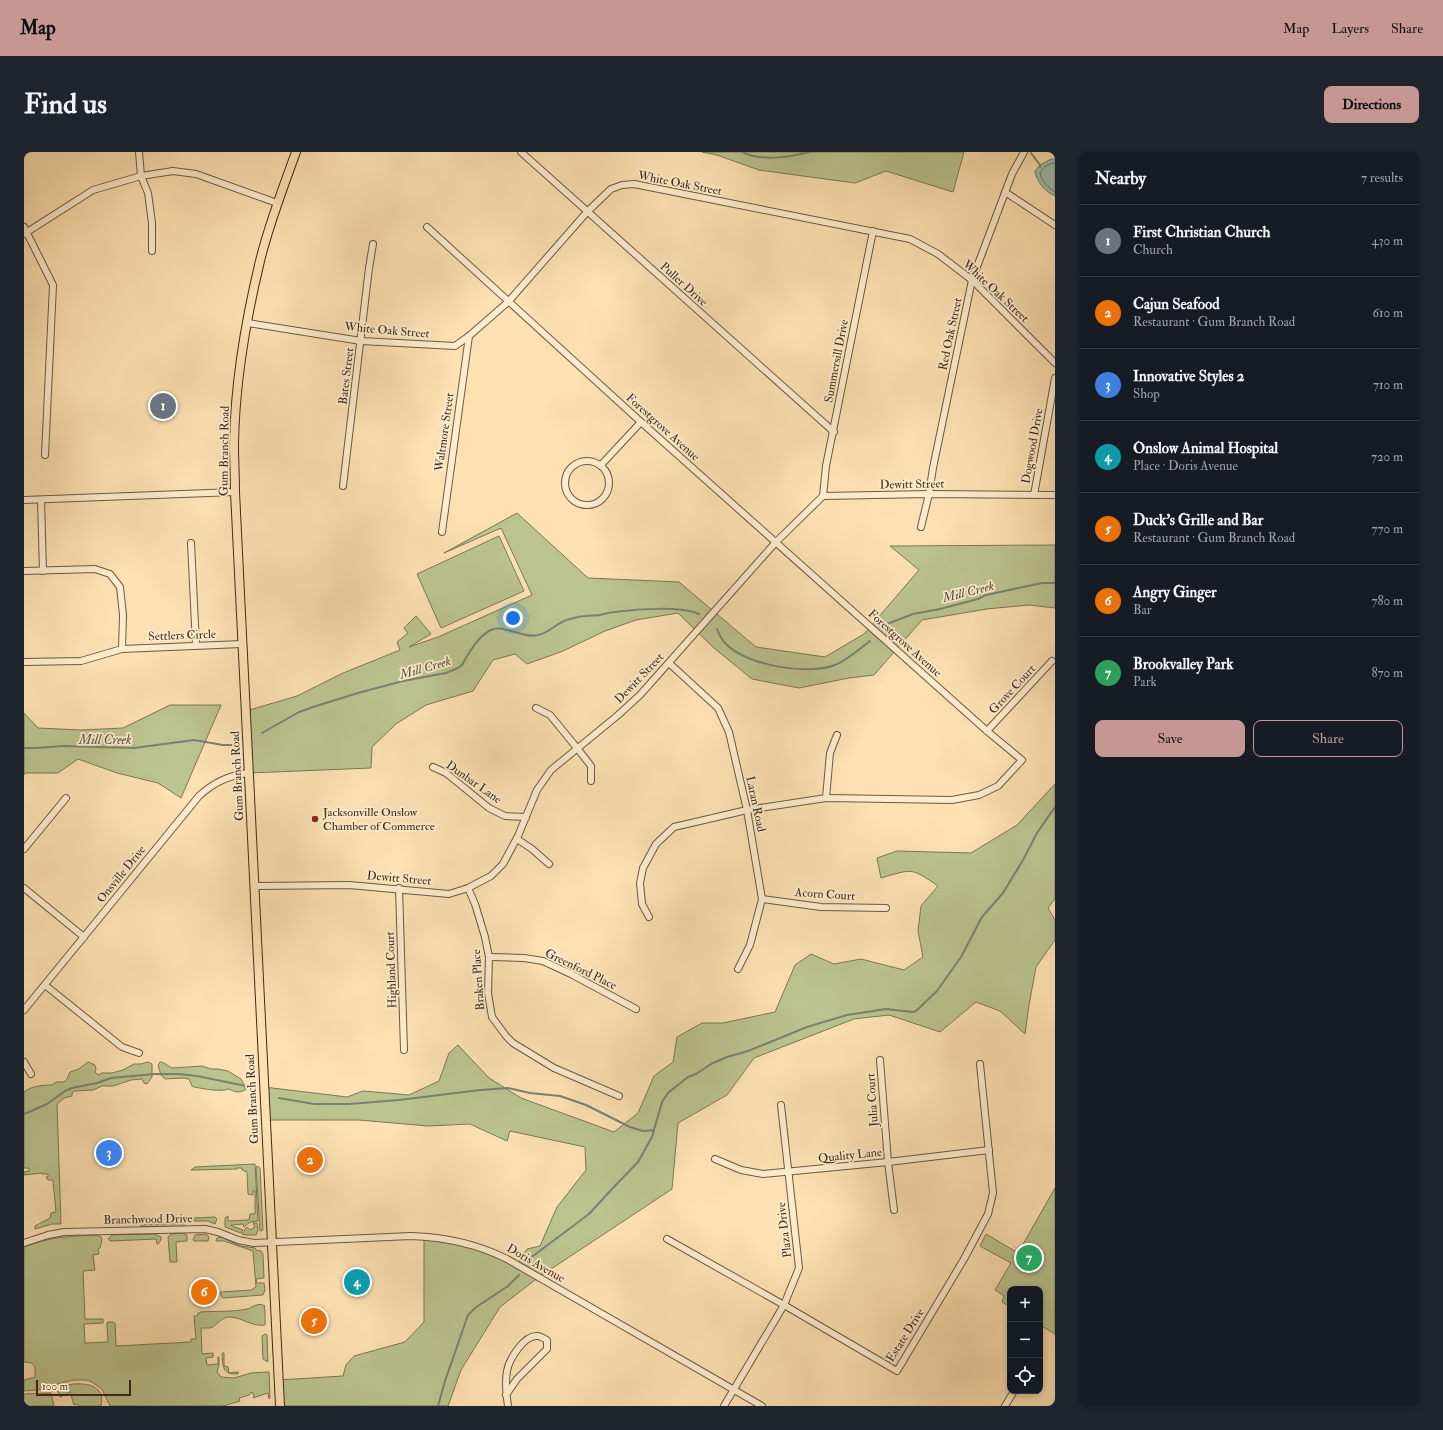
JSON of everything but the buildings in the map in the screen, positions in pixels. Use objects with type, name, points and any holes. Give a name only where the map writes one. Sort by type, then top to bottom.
[{"type":"main road","name":"Gum Branch Road","points":[[280,1406],[242,644],[234,443],[238,384],[260,261],[277,203],[296,152]]},
{"type":"street","points":[[139,152],[141,176],[148,193],[149,200],[152,223],[152,251]]},
{"type":"street","name":"Puller Drive","points":[[521,152],[586,212],[834,432]]},
{"type":"street","name":"Red Oak Street","points":[[921,527],[972,280],[1012,174],[1024,152]]},
{"type":"street","points":[[45,455],[53,285],[25,231],[93,190],[141,176],[173,171],[196,174],[277,203]]},
{"type":"street","name":"White Oak Street","points":[[248,322],[361,341],[455,346],[469,336],[508,302],[586,212],[611,189],[634,184],[910,239],[938,254],[972,280],[1055,363]]},
{"type":"street","points":[[1006,192],[1055,225]]},
{"type":"street","name":"Forestgrove Avenue","points":[[427,227],[641,422],[987,731],[1022,760],[998,786],[979,795],[952,800],[826,798],[747,810],[674,827],[656,844],[643,868],[640,883],[642,904],[649,917]]},
{"type":"street","name":"Summersill Drive","points":[[823,496],[826,466],[873,232]]},
{"type":"street","name":"Bates Street","points":[[343,486],[373,244]]},
{"type":"street","name":"Waltmore Street","points":[[442,532],[469,336]]},
{"type":"street","name":"Dogwood Drive","points":[[1034,495],[1055,378]]},
{"type":"street","points":[[601,465],[641,422]]},
{"type":"street","points":[[585,460],[601,465],[607,474],[609,481],[607,493],[597,502],[588,505],[578,503],[570,498],[565,489],[564,482],[566,473],[576,462],[585,460]]},
{"type":"street","points":[[24,500],[235,492]]},
{"type":"street","name":"Dewitt Street","points":[[255,886],[349,885],[399,888],[449,894],[468,888],[491,876],[503,864],[517,838],[537,790],[551,770],[617,716],[640,695],[776,542],[823,496],[929,494],[1055,495]]},
{"type":"street","points":[[41,500],[43,571]]},
{"type":"street","points":[[191,543],[196,646]]},
{"type":"street","points":[[24,571],[95,569],[110,574],[120,587],[123,615],[122,649]]},
{"type":"street","name":"Settlers Circle","points":[[24,662],[81,661],[122,649],[242,644]]},
{"type":"street","name":"Grove Court","points":[[987,731],[1052,661]]},
{"type":"street","name":"Laran Road","points":[[669,663],[718,708],[729,732],[747,810],[762,899],[750,945],[738,969]]},
{"type":"street","points":[[536,708],[550,715],[591,766],[592,781]]},
{"type":"street","points":[[826,798],[830,753],[837,735]]},
{"type":"street","name":"Dunbar Lane","points":[[433,767],[446,773],[489,808],[505,816],[526,817]]},
{"type":"street","name":"Onsville Drive","points":[[24,1010],[199,796],[221,780],[236,775],[249,773]]},
{"type":"street","points":[[24,849],[66,798]]},
{"type":"street","points":[[517,838],[549,864]]},
{"type":"street","points":[[24,888],[84,937]]},
{"type":"street","name":"Highland Court","points":[[399,888],[404,1050]]},
{"type":"street","name":"Braken Place","points":[[468,888],[475,904],[485,937],[489,957],[488,993],[492,1017],[513,1043],[554,1068],[619,1096]]},
{"type":"street","name":"Acorn Court","points":[[762,899],[821,907],[886,908]]},
{"type":"street","name":"Greenford Place","points":[[489,957],[524,958],[543,961],[571,974],[636,1009]]},
{"type":"street","points":[[44,985],[122,1047],[139,1053]]},
{"type":"street","name":"Julia Court","points":[[880,1060],[888,1162],[894,1210]]},
{"type":"street","points":[[24,1062],[31,1074]]},
{"type":"street","name":"Estate Drive","points":[[667,1239],[897,1371],[964,1259],[988,1214],[992,1193],[980,1064]]},
{"type":"street","name":"Plaza Drive","points":[[724,1406],[784,1305],[799,1268],[781,1105]]},
{"type":"street","name":"Quality Lane","points":[[715,1159],[741,1170],[763,1174],[888,1162],[989,1150]]},
{"type":"street","name":"Branchwood Drive","points":[[24,1243],[48,1234],[64,1232],[205,1229],[250,1243],[272,1243]]},
{"type":"street","name":"Doris Avenue","points":[[272,1243],[411,1236],[462,1241],[512,1261],[762,1406]]},
{"type":"street","points":[[506,1395],[517,1379],[547,1349],[547,1340],[538,1336],[530,1337],[522,1342],[507,1370],[506,1395],[508,1406]]},
{"type":"street","points":[[1005,1406],[1012,1394]]},
{"type":"green space","points":[[702,152],[964,152],[953,192],[886,171],[855,183],[759,170],[717,155]]},
{"type":"green space","points":[[517,513],[588,578],[679,582],[756,647],[825,657],[864,634],[919,570],[890,546],[1055,545],[1055,608],[1029,605],[987,609],[922,620],[874,675],[849,678],[799,688],[752,679],[714,648],[678,613],[636,620],[605,631],[563,651],[527,664],[515,654],[493,660],[473,691],[426,705],[396,724],[372,747],[371,768],[249,773],[246,711],[297,696],[343,673],[400,650],[397,642],[408,633],[404,628],[416,616],[431,634],[409,647],[438,637],[532,595],[501,528],[444,553]]},
{"type":"green space","points":[[499,536],[524,591],[441,628],[417,574]]},
{"type":"green space","points":[[170,705],[221,705],[181,798],[158,783],[117,773],[78,759],[58,773],[25,773],[24,775],[24,713],[38,728],[81,730],[123,728]]},
{"type":"green space","points":[[1055,784],[1055,899],[1048,908],[1055,920],[1055,940],[1036,967],[1025,1034],[1000,1011],[976,1002],[940,1032],[889,1015],[854,1019],[754,1058],[727,1095],[678,1123],[672,1189],[539,1277],[500,1307],[461,1370],[448,1406],[280,1406],[279,1380],[343,1376],[346,1365],[354,1356],[405,1342],[424,1322],[424,1236],[462,1241],[517,1264],[527,1249],[540,1246],[557,1207],[586,1170],[585,1147],[510,1131],[507,1141],[470,1124],[428,1126],[359,1120],[266,1120],[264,1087],[347,1097],[363,1091],[409,1095],[439,1081],[449,1053],[458,1045],[489,1078],[521,1098],[614,1132],[638,1113],[654,1076],[673,1062],[677,1037],[702,1023],[723,1023],[775,1012],[795,965],[811,954],[834,964],[861,959],[904,970],[923,957],[918,931],[921,906],[938,886],[922,875],[911,872],[899,873],[881,878],[877,858],[897,851],[971,853],[1017,825]]},
{"type":"green space","points":[[88,1062],[95,1065],[95,1072],[98,1075],[123,1070],[134,1064],[148,1062],[152,1064],[152,1077],[147,1084],[144,1083],[142,1079],[131,1080],[113,1086],[102,1086],[93,1090],[75,1091],[72,1093],[72,1096],[64,1098],[57,1104],[61,1224],[52,1224],[35,1229],[35,1226],[50,1218],[51,1213],[56,1212],[53,1180],[48,1180],[46,1177],[48,1177],[48,1174],[42,1173],[24,1175],[24,1172],[29,1171],[29,1168],[24,1168],[24,1092],[34,1087],[52,1085],[56,1082],[64,1082],[70,1072],[79,1069]]},
{"type":"green space","points":[[160,1062],[173,1068],[202,1066],[211,1069],[228,1071],[241,1079],[246,1089],[239,1092],[229,1089],[212,1090],[194,1087],[189,1079],[165,1079],[161,1075],[158,1065]]},
{"type":"green space","points":[[255,1164],[258,1221],[250,1222],[244,1227],[243,1224],[231,1225],[243,1230],[241,1233],[225,1227],[225,1218],[228,1216],[228,1221],[249,1220],[250,1214],[255,1214],[255,1191],[253,1191],[253,1195],[248,1194],[247,1172],[242,1170],[242,1168],[191,1170],[195,1167]]},
{"type":"green space","points":[[257,1166],[260,1168],[263,1230],[260,1231],[256,1167]]},
{"type":"green space","points":[[1055,1188],[1055,1334],[1043,1327],[1043,1286],[1007,1286],[1007,1305],[1002,1302],[1004,1296],[995,1290],[1011,1263],[980,1246],[986,1234],[1018,1253]]},
{"type":"green space","points":[[215,1217],[217,1219],[215,1224],[208,1221],[194,1221],[193,1218]]},
{"type":"green space","points":[[253,1223],[257,1223],[258,1230],[256,1235],[242,1234],[247,1227],[250,1230],[255,1227]]},
{"type":"green space","points":[[185,1224],[182,1227],[142,1227],[140,1225]]},
{"type":"green space","points":[[183,1233],[187,1235],[187,1241],[176,1242],[177,1262],[170,1262],[168,1237],[171,1234]]},
{"type":"green space","points":[[155,1234],[161,1237],[158,1244],[156,1239],[110,1241],[108,1239],[112,1235]]},
{"type":"green space","points":[[206,1234],[209,1237],[208,1241],[193,1240],[195,1235]]},
{"type":"green space","points":[[97,1235],[101,1237],[102,1240],[100,1248],[98,1249],[99,1254],[93,1255],[95,1270],[83,1271],[85,1319],[103,1319],[103,1323],[84,1324],[85,1343],[108,1342],[108,1322],[115,1323],[116,1346],[191,1342],[191,1339],[196,1339],[194,1316],[197,1316],[198,1313],[242,1310],[263,1305],[265,1306],[265,1325],[255,1325],[234,1317],[226,1317],[210,1328],[201,1328],[202,1354],[213,1353],[213,1357],[206,1358],[207,1365],[218,1364],[219,1357],[217,1372],[221,1377],[234,1378],[251,1373],[269,1372],[269,1399],[268,1393],[253,1398],[254,1396],[252,1392],[249,1395],[239,1398],[240,1401],[223,1406],[110,1406],[102,1389],[86,1380],[73,1380],[58,1384],[48,1389],[24,1391],[24,1380],[35,1377],[35,1367],[32,1363],[24,1362],[24,1247],[42,1241],[60,1238]]},
{"type":"green space","points":[[221,1237],[241,1246],[255,1248],[256,1250],[261,1251],[263,1254],[264,1278],[256,1279],[257,1283],[264,1283],[265,1290],[263,1295],[223,1298],[220,1294],[221,1292],[251,1290],[256,1287],[253,1251],[224,1241],[216,1241],[217,1238]]},
{"type":"green space","points":[[265,1334],[267,1335],[268,1362],[263,1359],[262,1336]]},
{"type":"green space","points":[[222,1353],[224,1353],[224,1366],[228,1367],[229,1373],[224,1369]]},
{"type":"green space","points":[[238,1372],[238,1374],[233,1374],[229,1373]]},
{"type":"green space","points":[[73,1384],[90,1385],[98,1390],[102,1399],[101,1406],[74,1405],[70,1392],[60,1397],[58,1391],[65,1386]]},
{"type":"green space","points":[[51,1393],[54,1406],[24,1406],[24,1394]]},
{"type":"water","points":[[1051,159],[1055,159],[1055,196],[1042,186],[1035,171],[1040,165]]},
{"type":"waterway","points":[[742,152],[767,158],[793,156],[810,152]]},
{"type":"waterway","points":[[1031,153],[1040,167]]},
{"type":"waterway","name":"Mill Creek","points":[[887,624],[913,614],[940,609],[978,599],[986,595],[1042,583],[1055,583]]},
{"type":"waterway","name":"Mill Creek","points":[[262,733],[299,712],[313,707],[358,693],[403,681],[446,673],[458,668],[462,665],[482,636],[491,630],[502,629],[532,636],[542,634],[566,620],[581,616],[598,615],[611,612],[670,609],[691,611],[699,614]]},
{"type":"waterway","name":"Mill Creek","points":[[717,629],[725,643],[735,651],[761,663],[793,669],[823,668],[835,665],[849,657],[870,641]]},
{"type":"waterway","name":"Mill Creek","points":[[24,748],[63,746],[134,748],[194,740],[232,745]]},
{"type":"waterway","points":[[529,1259],[589,1214],[638,1162],[652,1137],[662,1102],[668,1093],[688,1077],[727,1057],[748,1051],[807,1027],[847,1015],[886,1009],[916,1011],[937,991],[961,957],[982,917],[1003,893],[1037,833],[1055,807]]},
{"type":"waterway","points":[[24,1114],[47,1104],[65,1091],[72,1088],[97,1083],[111,1078],[154,1074],[179,1074],[197,1076],[251,1087]]},
{"type":"waterway","points":[[279,1098],[314,1104],[349,1104],[508,1088],[530,1093],[560,1096],[586,1105],[630,1127],[643,1131],[654,1130]]},
{"type":"waterway","points":[[438,1406],[468,1315],[475,1308],[508,1286],[519,1275]]},
{"type":"place","name":"First Christian Church","points":[[163,406]]},
{"type":"place","name":"Jacksonville Onslow Chamber of Commerce","points":[[315,819]]},
{"type":"place","name":"Innovative Styles 2","points":[[109,1153]]},
{"type":"place","name":"Cajun Seafood","points":[[310,1160]]},
{"type":"place","name":"Brookvalley Park","points":[[1029,1258]]},
{"type":"place","name":"Onslow Animal Hospital","points":[[357,1282]]},
{"type":"place","name":"Angry Ginger","points":[[204,1292]]},
{"type":"place","name":"Duck's Grille and Bar","points":[[314,1321]]}]
